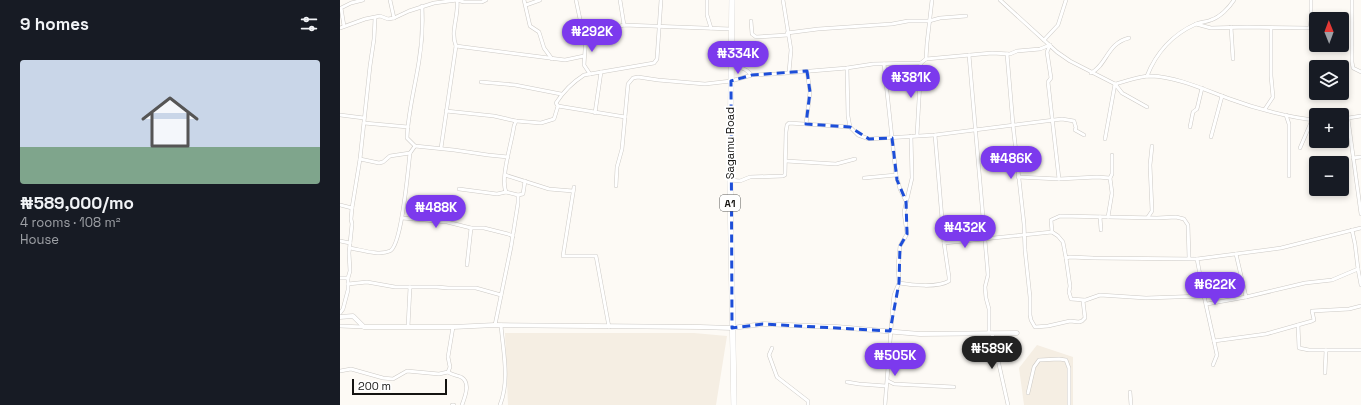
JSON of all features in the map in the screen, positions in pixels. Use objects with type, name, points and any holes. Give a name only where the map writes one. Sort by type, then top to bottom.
[{"type":"highway","name":"Sagamu Road","points":[[732,0],[730,180],[734,405]]},
{"type":"street","points":[[363,0],[351,2],[341,8],[342,27],[365,19],[380,16],[388,19],[394,18],[422,6],[441,2],[457,0],[464,2],[482,2],[486,0]]},
{"type":"street","points":[[390,0],[394,18]]},
{"type":"street","points":[[441,148],[456,46],[453,39],[458,6],[457,0]]},
{"type":"street","points":[[524,0],[530,26],[539,32],[544,48],[552,59]]},
{"type":"street","points":[[526,5],[540,0]]},
{"type":"street","points":[[576,0],[586,35],[584,66],[590,74]]},
{"type":"street","points":[[620,0],[624,25]]},
{"type":"street","points":[[446,111],[494,116],[516,121],[541,124],[554,119],[558,106],[556,103],[561,94],[584,75],[654,63],[657,59],[661,0]]},
{"type":"street","points":[[707,0],[707,15],[711,28]]},
{"type":"street","points":[[782,0],[790,50],[789,72]]},
{"type":"street","points":[[916,135],[921,63],[926,58],[932,0]]},
{"type":"street","points":[[1000,0],[1050,46],[1070,61],[1115,84],[1122,93],[1147,107]]},
{"type":"street","points":[[1044,40],[1058,25],[1066,0]]},
{"type":"street","points":[[1147,76],[1156,58],[1168,42],[1196,24],[1212,20],[1228,8],[1234,0]]},
{"type":"street","points":[[1196,24],[1211,28],[1310,28],[1310,0]]},
{"type":"street","points":[[1352,0],[1352,62],[1353,68],[1361,72]]},
{"type":"street","points":[[422,6],[423,30],[408,127],[408,138],[415,146],[441,148],[508,158]]},
{"type":"street","points":[[751,21],[752,34],[756,38],[818,29],[892,24],[908,21],[929,21],[940,18],[966,16]]},
{"type":"street","points":[[340,313],[343,309],[350,271],[349,253],[352,230],[352,208],[360,158],[375,18]]},
{"type":"street","points":[[586,35],[624,25],[659,28],[731,29]]},
{"type":"street","points":[[1231,27],[1233,59]]},
{"type":"street","points":[[1266,109],[1273,97],[1271,28]]},
{"type":"street","points":[[1091,73],[1099,67],[1107,54],[1119,41],[1129,38]]},
{"type":"street","points":[[456,46],[552,59],[565,60],[584,56]]},
{"type":"street","points":[[926,58],[1007,54],[1050,46]]},
{"type":"street","points":[[1050,46],[1047,52],[1050,78],[1048,82],[1059,178]]},
{"type":"street","points":[[1007,54],[1018,177],[1025,235],[1031,320],[1035,327],[1048,326],[1070,321],[1082,322],[1085,318],[1083,303],[1086,300]]},
{"type":"street","points":[[969,56],[974,129],[988,275],[985,287],[986,298],[989,309],[990,333],[1008,405]]},
{"type":"street","points":[[731,63],[746,70],[752,75]]},
{"type":"street","points":[[616,186],[616,167],[622,149],[628,84],[633,78],[638,77],[705,84],[731,81],[752,75],[884,64],[921,63]]},
{"type":"street","points":[[884,64],[896,175],[900,190],[906,201]]},
{"type":"street","points":[[846,68],[850,127],[858,135],[865,138],[934,135],[1062,119],[1074,121],[1076,130],[1084,135]]},
{"type":"street","points":[[806,124],[810,92],[807,70]]},
{"type":"street","points":[[595,113],[600,72]]},
{"type":"street","points":[[1115,84],[1147,76],[1161,77],[1202,88],[1222,96],[1286,115],[1309,119]]},
{"type":"street","points":[[481,82],[561,94]]},
{"type":"street","points":[[1105,139],[1115,84]]},
{"type":"street","points":[[1190,127],[1193,112],[1197,109],[1202,88]]},
{"type":"street","points":[[1211,137],[1222,96]]},
{"type":"street","points":[[558,106],[625,117]]},
{"type":"street","points":[[340,115],[364,118]]},
{"type":"street","points":[[1286,115],[1289,124],[1289,176]]},
{"type":"street","points":[[1349,119],[1361,116]]},
{"type":"street","points":[[506,192],[505,188],[508,158],[516,121]]},
{"type":"street","points":[[364,123],[408,127]]},
{"type":"street","points":[[730,180],[740,182],[750,177],[785,175],[787,125],[789,123],[850,127]]},
{"type":"street","points":[[1349,127],[1361,214]]},
{"type":"street","points":[[1300,148],[1309,130]]},
{"type":"street","points":[[899,283],[924,286],[948,282],[949,277],[944,243],[934,135]]},
{"type":"street","points":[[885,405],[894,295],[899,283],[898,265],[900,246],[907,234],[904,212],[912,178],[911,136]]},
{"type":"street","points":[[350,248],[382,252],[389,251],[395,246],[402,218],[410,153],[415,146]]},
{"type":"street","points":[[1148,217],[1152,211],[1150,165],[1152,146]]},
{"type":"street","points":[[360,158],[379,163],[383,162],[390,156],[410,153]]},
{"type":"street","points":[[1108,217],[1112,193],[1110,178],[1112,174],[1112,155]]},
{"type":"street","points":[[1353,158],[1361,157]]},
{"type":"street","points":[[786,161],[836,164],[855,159]]},
{"type":"street","points":[[506,175],[549,189],[573,191]]},
{"type":"street","points":[[864,178],[896,175]]},
{"type":"street","points":[[1018,177],[1110,178]]},
{"type":"street","points":[[459,189],[497,194],[506,192],[518,195],[523,194],[525,181]]},
{"type":"street","points":[[574,187],[564,256],[596,256],[610,327]]},
{"type":"street","points":[[495,325],[513,236],[518,195]]},
{"type":"street","points":[[340,205],[352,208]]},
{"type":"street","points":[[1052,232],[1051,220],[1060,216],[1176,217],[1186,221],[1188,225],[1189,258]]},
{"type":"street","points":[[1100,217],[1100,230]]},
{"type":"street","points":[[402,218],[447,222],[471,228],[478,227],[513,236]]},
{"type":"street","points":[[467,265],[471,228]]},
{"type":"street","points":[[1066,258],[1197,259],[1281,248],[1361,228]]},
{"type":"street","points":[[1352,230],[1361,285]]},
{"type":"street","points":[[944,243],[1052,232],[1061,239],[1066,258],[1071,299],[1086,300],[1100,295],[1146,298],[1204,296]]},
{"type":"street","points":[[340,241],[350,243]]},
{"type":"street","points":[[1236,254],[1246,297]]},
{"type":"street","points":[[1197,259],[1217,355],[1213,366]]},
{"type":"street","points":[[1206,304],[1246,297],[1304,283],[1332,280],[1358,269]]},
{"type":"street","points":[[340,278],[348,278]]},
{"type":"street","points":[[348,284],[367,282],[395,287],[476,288],[501,295]]},
{"type":"street","points":[[408,327],[410,287]]},
{"type":"street","points":[[1214,341],[1266,334],[1298,325],[1314,320],[1312,311],[1350,309],[1361,306]]},
{"type":"street","points":[[340,317],[353,316],[364,327]]},
{"type":"street","points":[[340,326],[453,327],[502,325],[732,328],[763,324],[837,327],[920,334],[1017,332]]},
{"type":"street","points":[[500,405],[505,381],[502,325]]},
{"type":"street","points":[[1298,325],[1298,348],[1309,350],[1361,350]]},
{"type":"street","points":[[448,372],[450,367],[448,357],[453,327]]},
{"type":"street","points":[[772,348],[769,355],[777,377],[808,401],[808,405]]},
{"type":"street","points":[[1325,373],[1326,350]]},
{"type":"street","points":[[1028,393],[1034,367],[1039,360],[1066,360],[1069,368],[1069,405]]},
{"type":"street","points":[[340,371],[351,369],[383,378],[394,379],[406,371],[439,374],[448,372],[462,377],[465,381],[467,387],[462,405]]},
{"type":"street","points":[[888,381],[894,384],[954,387]]},
{"type":"street","points":[[847,382],[886,386]]},
{"type":"street","points":[[1130,392],[1131,405]]},
{"type":"highlighted area","points":[[807,71],[810,92],[806,124],[850,127],[869,139],[892,138],[897,180],[906,201],[907,234],[900,246],[899,283],[890,331],[763,324],[732,328],[731,81],[752,75]]},
{"type":"shaded area","points":[[505,333],[694,333],[727,336],[716,405],[508,405]]},
{"type":"shaded area","points":[[1037,345],[1073,357],[1073,405],[1024,405],[1019,368]]}]
